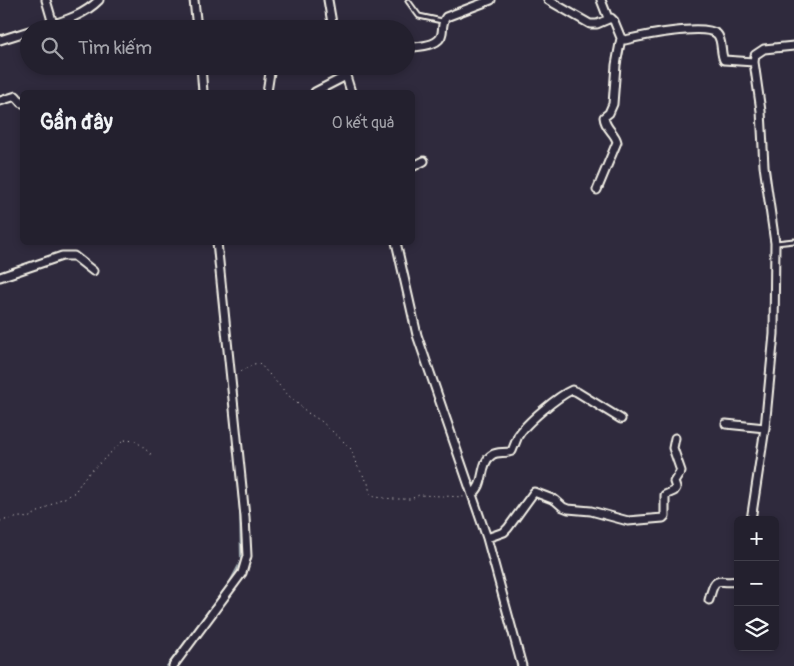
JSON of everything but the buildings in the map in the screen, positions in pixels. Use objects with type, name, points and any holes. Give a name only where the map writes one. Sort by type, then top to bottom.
[{"type":"street","points":[[46,0],[52,20]]},
{"type":"street","points":[[63,20],[86,11],[99,0]]},
{"type":"street","points":[[194,0],[196,20]]},
{"type":"street","points":[[328,0],[331,20]]},
{"type":"street","points":[[415,47],[430,45],[438,41],[442,36],[443,21],[452,14],[491,0]]},
{"type":"street","points":[[548,0],[590,24],[597,24],[608,18]]},
{"type":"street","points":[[597,190],[617,142],[617,138],[606,127],[604,117],[609,113],[613,104],[616,65],[621,38],[614,21],[608,18],[601,0]]},
{"type":"street","points":[[621,38],[625,40],[686,30],[707,30],[719,37],[724,60],[754,62]]},
{"type":"street","points":[[0,40],[20,34]]},
{"type":"street","points":[[752,516],[765,428],[774,334],[775,243],[764,166],[761,111],[754,62],[755,55],[764,49],[794,46]]},
{"type":"street","points":[[202,75],[203,90]]},
{"type":"street","points":[[267,90],[270,75]]},
{"type":"street","points":[[319,90],[346,76],[350,90]]},
{"type":"street","points":[[0,101],[16,96],[20,101]]},
{"type":"street","points":[[415,166],[424,161]]},
{"type":"street","points":[[173,666],[242,573],[247,556],[232,377],[217,245]]},
{"type":"street","points":[[397,245],[417,335],[487,538],[522,666]]},
{"type":"street","points":[[0,278],[62,256],[74,256],[93,271]]},
{"type":"street","points":[[472,496],[479,488],[487,460],[491,456],[512,451],[519,435],[554,401],[568,392],[572,390],[577,392],[621,419]]},
{"type":"street","points":[[726,424],[765,428]]},
{"type":"street","points":[[487,538],[504,532],[534,492],[555,500],[563,508],[591,511],[628,521],[662,518],[665,516],[664,495],[674,491],[676,488],[674,482],[681,471],[673,448],[675,438]]},
{"type":"street","points":[[709,600],[714,583],[718,580],[734,581]]},
{"type":"lane","points":[[408,1],[419,16],[443,21]]},
{"type":"lane","points":[[775,243],[794,241]]},
{"type":"path","points":[[232,377],[259,363],[288,395],[351,449],[356,464],[368,483],[370,494],[376,497],[394,499],[411,498],[419,495],[472,496]]},
{"type":"path","points":[[0,521],[20,517],[28,518],[75,492],[84,478],[124,440],[136,441],[153,456]]},
{"type":"waterway","points":[[198,75],[199,90]]},
{"type":"waterway","points":[[167,666],[230,582],[241,561],[240,511],[231,412]]}]
